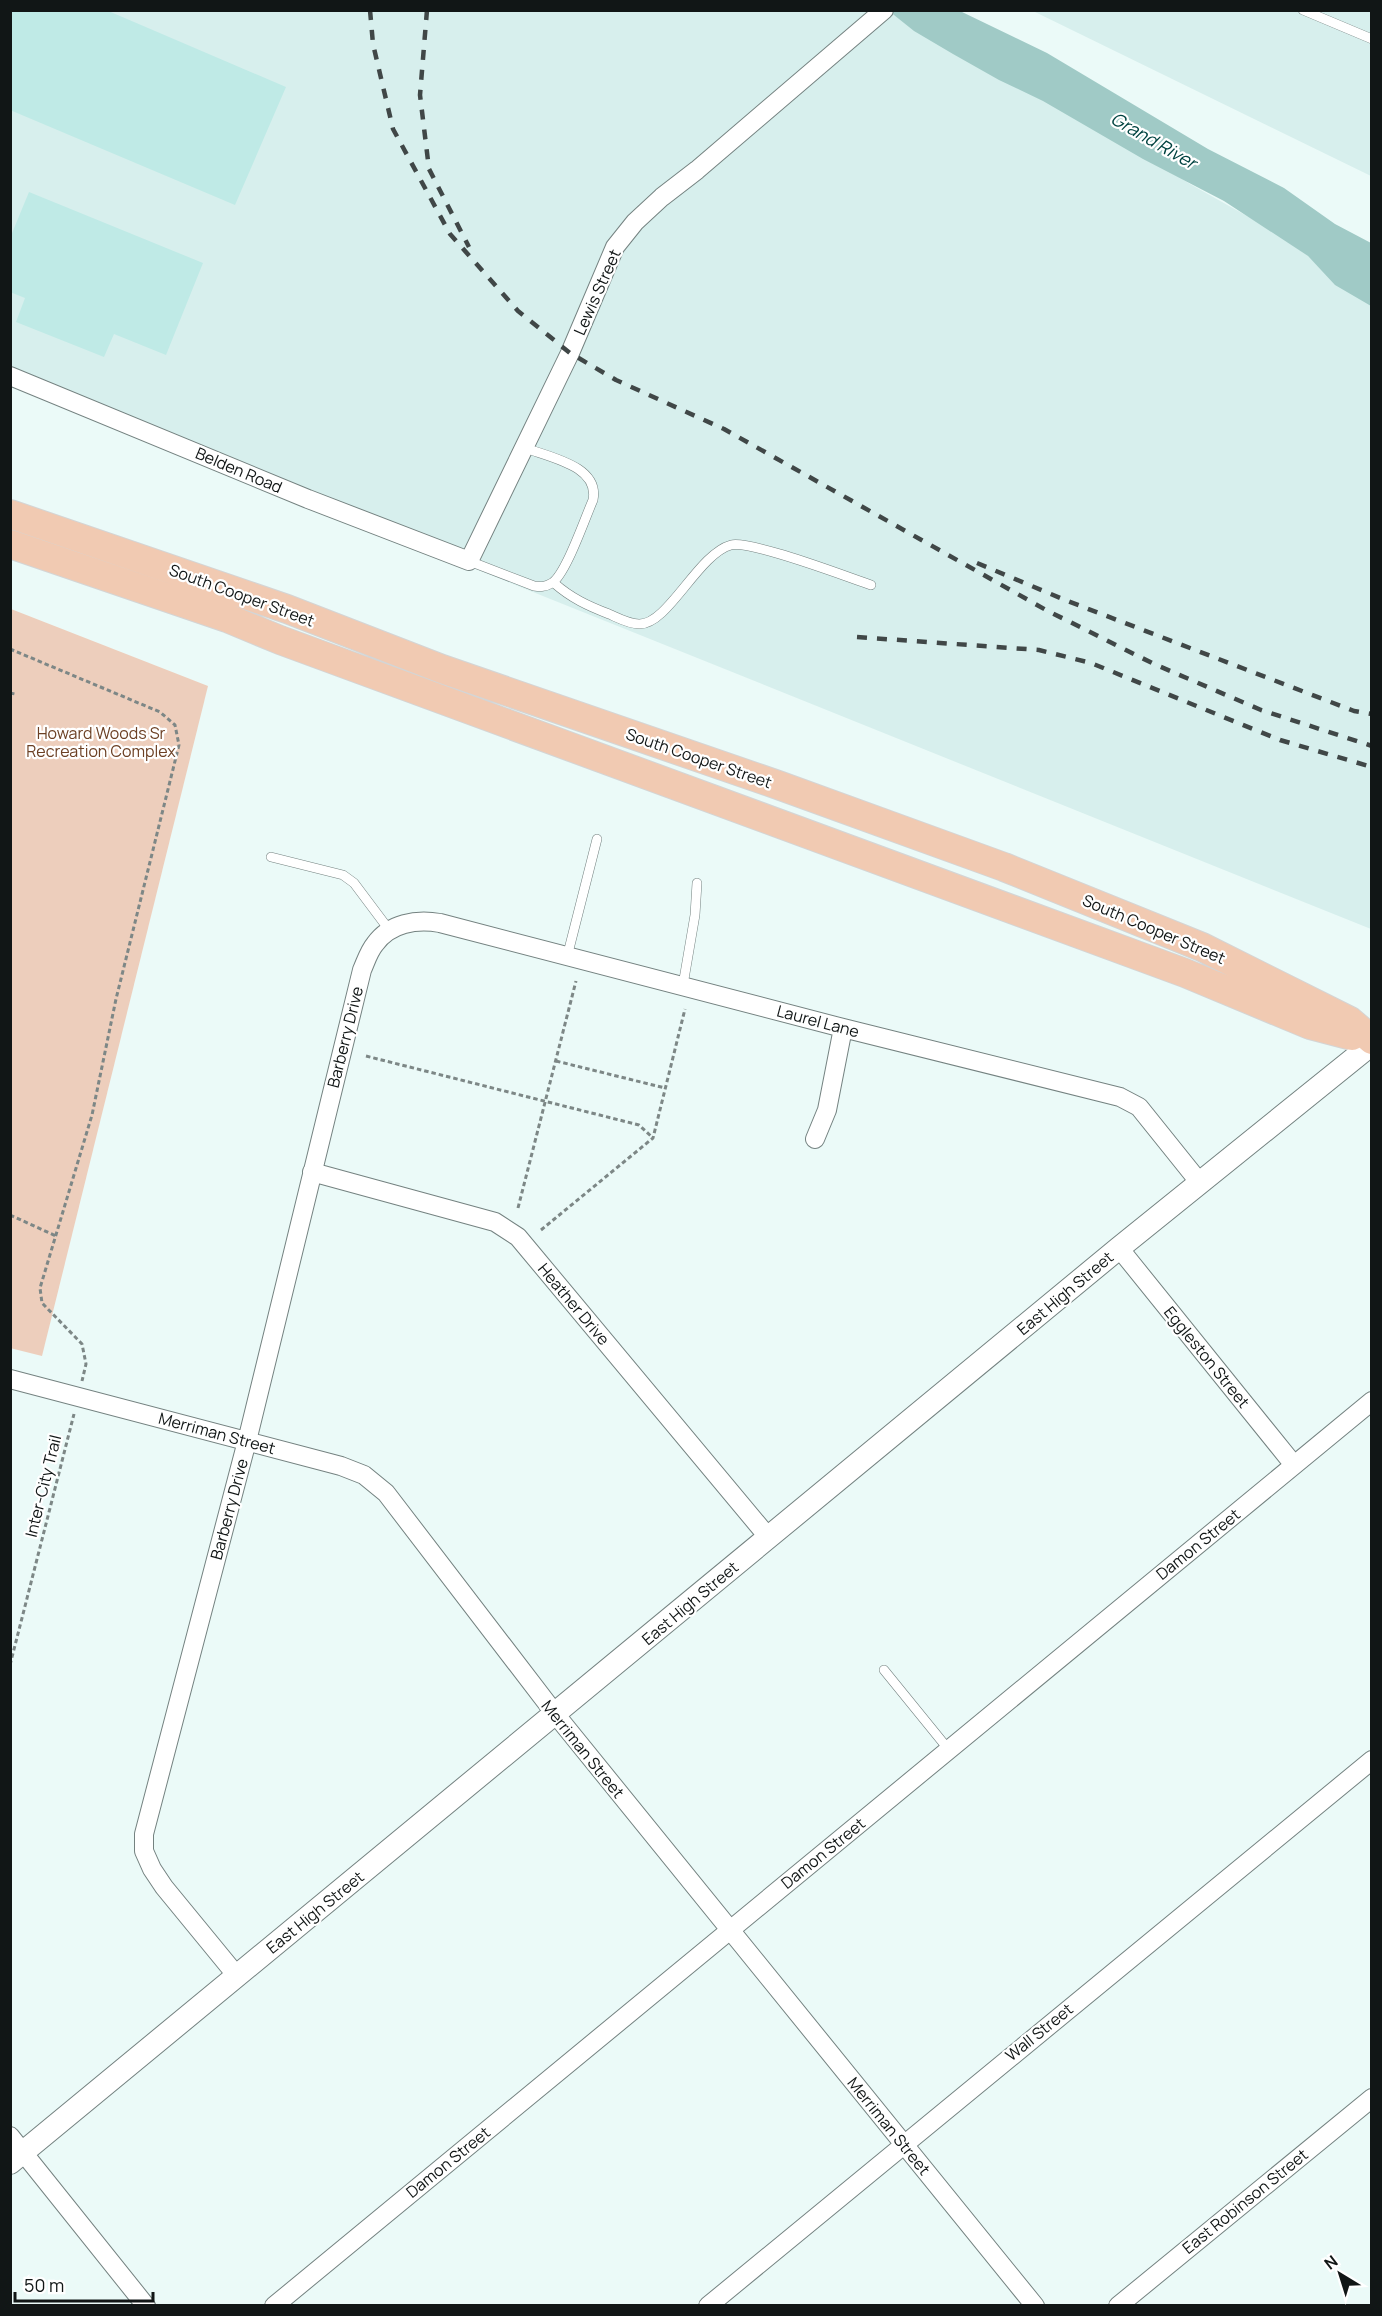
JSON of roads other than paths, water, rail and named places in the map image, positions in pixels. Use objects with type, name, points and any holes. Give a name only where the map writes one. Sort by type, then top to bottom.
[{"type":"main road","name":"South Cooper Street","points":[[10,514],[276,606],[442,669],[778,785],[1004,867],[1202,947],[1350,1021],[1371,1042]]},
{"type":"main road","name":"South Cooper Street","points":[[10,544],[227,618],[280,640],[1185,973],[1310,1025],[1371,1042]]},
{"type":"street","name":"Lewis Street","points":[[469,561],[570,353],[615,247],[635,222],[880,14]]},
{"type":"street","name":"Belden Road","points":[[10,376],[308,500],[469,561]]},
{"type":"street","name":"Laurel Lane","points":[[396,928],[425,920],[440,923],[843,1028],[1120,1097],[1139,1107],[1200,1183]]},
{"type":"street","name":"Barberry Drive","points":[[237,1976],[152,1869],[144,1851],[144,1834],[247,1441],[362,970],[374,944],[396,928]]},
{"type":"street","points":[[814,1139],[827,1110],[843,1028]]},
{"type":"street","name":"East High Street","points":[[15,2150],[237,1976],[1371,1042]]},
{"type":"street","name":"Heather Drive","points":[[312,1172],[495,1222],[518,1237],[769,1538]]},
{"type":"street","name":"Eggleston Street","points":[[1119,1248],[1294,1465]]},
{"type":"street","name":"Merriman Street","points":[[10,1379],[341,1466],[364,1475],[386,1493],[556,1715],[1035,2306]]},
{"type":"street","name":"Damon Street","points":[[274,2306],[1371,1401]]},
{"type":"street","name":"Wall Street","points":[[708,2306],[1371,1760]]},
{"type":"street","name":"East Robinson Street","points":[[1118,2306],[1371,2098]]},
{"type":"street","points":[[15,2150],[146,2306]]},
{"type":"lane","points":[[1303,10],[1371,39]]},
{"type":"lane","points":[[469,561],[542,587],[554,583],[568,559],[593,500],[593,483],[582,471],[523,447]]},
{"type":"lane","points":[[554,583],[578,602],[623,621],[640,625],[655,619],[710,558],[731,545],[769,551],[871,585]]},
{"type":"lane","points":[[567,957],[597,838]]},
{"type":"lane","points":[[271,857],[342,875],[354,883],[396,928]]},
{"type":"lane","points":[[683,985],[695,915],[697,883]]},
{"type":"lane","points":[[884,1670],[949,1750]]},
{"type":"water","name":"Grand River","points":[[889,11],[960,11],[1047,53],[1208,149],[1284,188],[1335,224],[1371,243],[1371,306],[1335,285],[1308,256],[1224,201],[953,54],[914,31]]},
{"type":"railway","points":[[370,10],[373,44],[393,129],[450,234],[518,311],[570,353],[616,380],[724,429],[1046,610],[1154,664],[1261,710],[1372,746]]},
{"type":"railway","points":[[427,10],[420,95],[429,169],[469,247]]},
{"type":"railway","points":[[977,563],[1065,600],[1354,711],[1372,714]]},
{"type":"railway","points":[[857,637],[1039,650],[1091,663],[1280,740],[1372,767]]},
{"type":"park label","name":"Howard Woods Sr Recreation Complex","points":[[101,742]]}]
